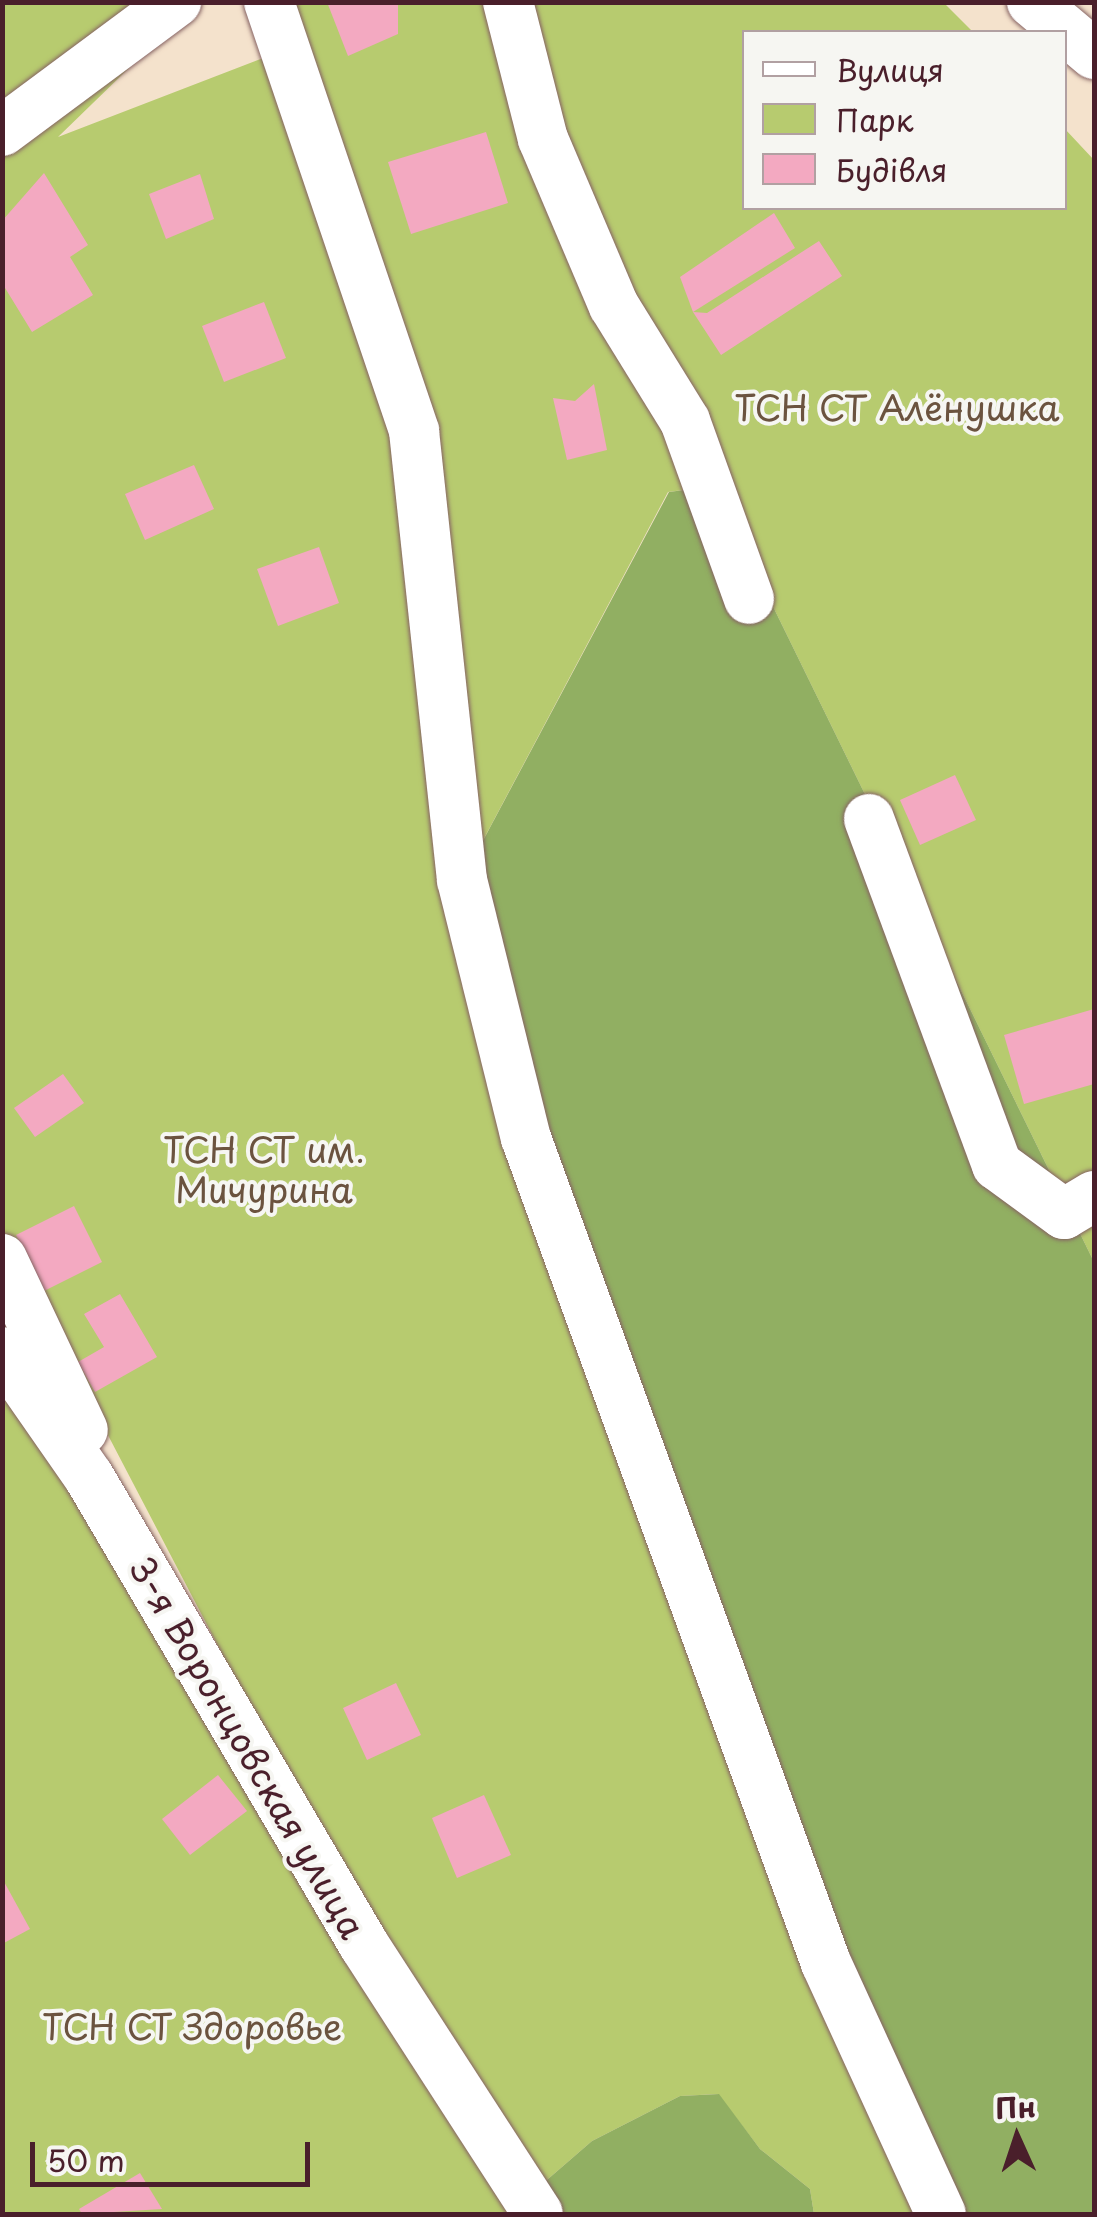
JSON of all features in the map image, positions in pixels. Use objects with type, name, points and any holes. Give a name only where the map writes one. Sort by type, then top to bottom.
[{"type":"street","points":[[2,131],[176,2]]},
{"type":"street","points":[[268,2],[414,431],[462,880],[526,1138],[826,1963],[941,2214]]},
{"type":"street","points":[[508,2],[543,139],[614,306],[707,470],[749,599]]},
{"type":"street","points":[[1032,2],[1065,30]]},
{"type":"street","points":[[1067,31],[1094,54]]},
{"type":"street","points":[[870,819],[997,1165],[1064,1214],[1094,1196]]},
{"type":"street","name":"3-я Воронцовская улица","points":[[2,1259],[81,1418],[88,1478],[364,1945],[538,2214]]},
{"type":"street","points":[[2,1352],[88,1478]]},
{"type":"green space","name":"ТСН СТ им. Мичурина","points":[[2,3],[196,3],[58,137],[271,55],[399,433],[443,852],[928,2214],[814,2214],[810,2189],[760,2149],[718,2094],[680,2096],[592,2141],[533,2192],[372,1941],[3,1234]]},
{"type":"green space","name":"ТСН СТ Алёнушка","points":[[269,3],[944,3],[971,30],[742,30],[742,210],[1067,210],[1067,131],[1094,160],[1094,1262],[714,486],[668,492],[462,880],[436,593]]},
{"type":"green space","points":[[714,486],[1094,1262],[1094,2214],[928,2214],[462,880],[669,492]]},
{"type":"green space","name":"ТСН СТ Здоровье","points":[[2,1307],[538,2214],[3,2214]]},
{"type":"green space","points":[[719,2094],[760,2149],[810,2189],[814,2214],[542,2214],[533,2192],[592,2141],[680,2096]]},
{"type":"building","points":[[327,2],[398,2],[398,34],[348,56]]},
{"type":"building","points":[[486,132],[508,203],[411,234],[388,162]]},
{"type":"building","points":[[44,173],[88,245],[70,257],[93,295],[32,332],[2,283],[2,221]]},
{"type":"building","points":[[200,174],[214,219],[166,239],[149,194]]},
{"type":"building","points":[[774,213],[795,248],[693,312],[680,277]]},
{"type":"building","points":[[819,241],[842,276],[721,355],[693,312],[707,313]]},
{"type":"building","points":[[264,302],[286,358],[224,382],[202,326]]},
{"type":"building","points":[[594,384],[607,450],[567,460],[553,398],[575,401]]},
{"type":"building","points":[[194,465],[214,509],[145,540],[125,494]]},
{"type":"building","points":[[319,547],[339,603],[278,626],[257,569]]},
{"type":"building","points":[[955,775],[976,820],[920,845],[900,800]]},
{"type":"building","points":[[1094,1009],[1094,1084],[1024,1104],[1004,1035]]},
{"type":"building","points":[[63,1074],[84,1103],[35,1137],[14,1108]]},
{"type":"building","points":[[74,1206],[102,1262],[44,1291],[16,1235]]},
{"type":"building","points":[[120,1294],[157,1357],[95,1392],[78,1362],[104,1347],[84,1314]]},
{"type":"building","points":[[396,1683],[421,1735],[367,1760],[343,1708]]},
{"type":"building","points":[[218,1775],[247,1811],[190,1855],[162,1819]]},
{"type":"building","points":[[484,1795],[511,1855],[457,1878],[432,1818]]},
{"type":"building","points":[[2,1878],[30,1929],[2,1944]]},
{"type":"building","points":[[140,2173],[162,2209],[82,2214],[79,2209]]}]
